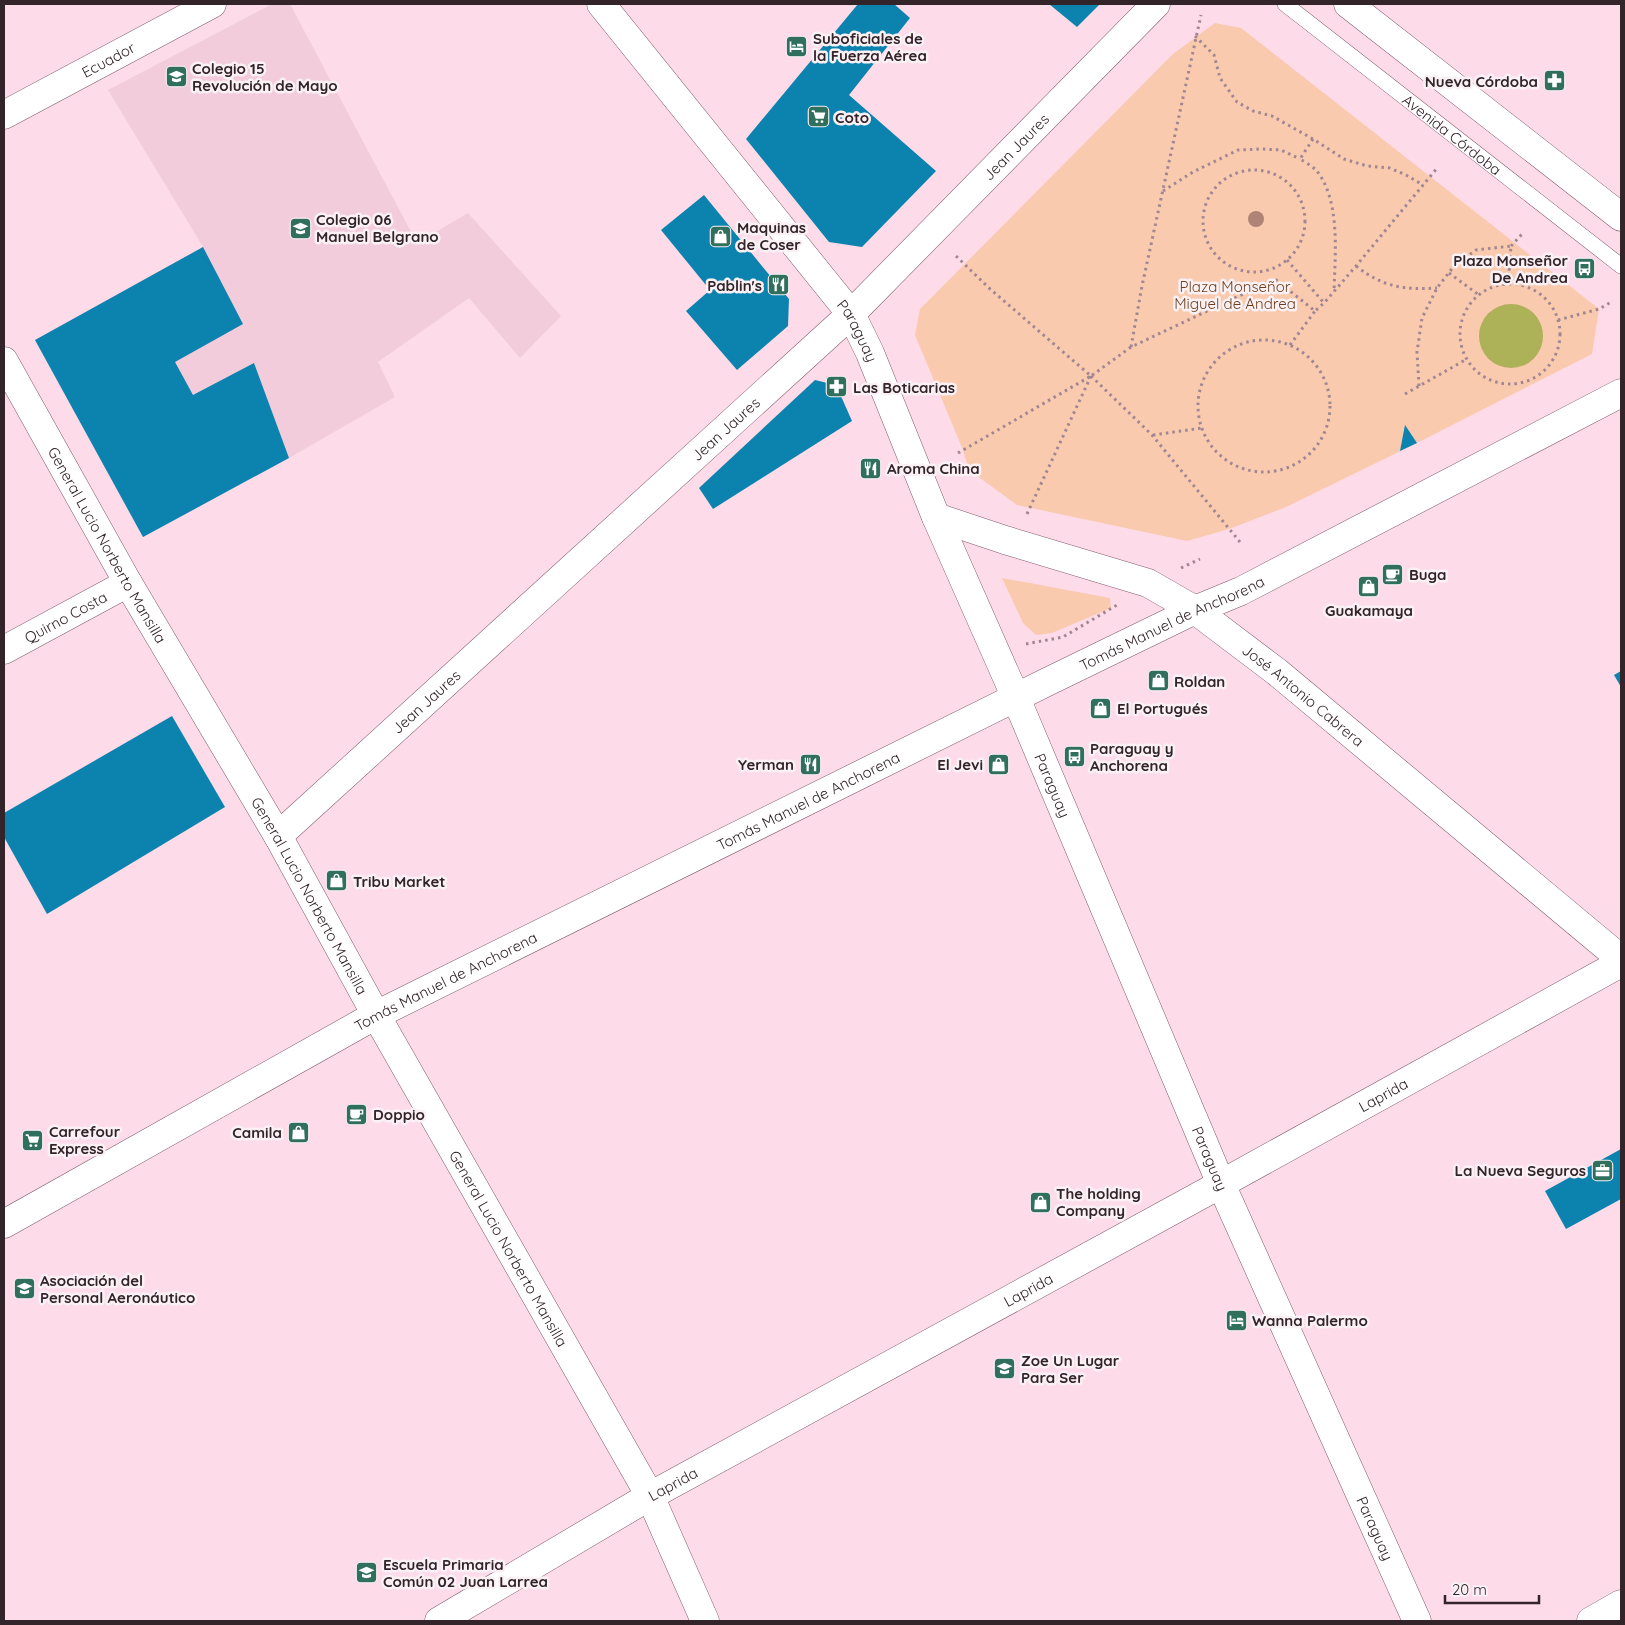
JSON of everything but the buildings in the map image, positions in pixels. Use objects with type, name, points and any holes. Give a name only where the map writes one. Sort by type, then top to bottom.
[{"type":"street","name":"Ecuador","points":[[4,114],[212,4]]},
{"type":"street","name":"Paraguay","points":[[601,4],[851,314],[870,353],[936,517],[1016,698],[1221,1184],[1417,1621]]},
{"type":"street","name":"Jean Jaures","points":[[278,836],[851,314],[1156,4]]},
{"type":"street","points":[[1348,4],[1621,217]]},
{"type":"street","name":"General Lucio Norberto Mansilla","points":[[4,361],[128,583],[278,836],[376,1015],[650,1496],[705,1621]]},
{"type":"street","name":"Tomás Manuel de Anchorena","points":[[4,1224],[376,1015],[1195,610],[1241,591],[1621,393]]},
{"type":"street","name":"José Antonio Cabrera","points":[[936,517],[1148,583],[1195,610],[1277,672],[1621,959]]},
{"type":"street","name":"Quirno Costa","points":[[4,650],[128,583]]},
{"type":"street","name":"Laprida","points":[[439,1621],[650,1496],[1221,1184],[1621,962]]},
{"type":"street","points":[[1591,1621],[1621,1604]]},
{"type":"lane","name":"Avenida Córdoba","points":[[1284,4],[1621,266]]},
{"type":"path","points":[[1131,348],[1162,192],[1201,15]]},
{"type":"path","points":[[1196,36],[1214,56],[1220,78],[1237,102],[1253,111],[1272,116],[1344,159],[1367,166],[1390,168],[1424,185]]},
{"type":"path","points":[[1300,159],[1313,139]]},
{"type":"path","points":[[1162,192],[1192,172],[1238,150],[1282,150],[1300,159],[1315,169],[1327,187],[1332,208],[1335,237],[1334,292]]},
{"type":"path","points":[[1290,345],[1315,311],[1334,292],[1438,167]]},
{"type":"path","points":[[1258,170],[1274,174],[1288,183],[1299,196],[1305,212],[1306,228],[1301,244],[1291,258],[1287,260],[1278,267],[1262,272],[1246,272],[1230,267],[1216,256],[1207,241],[1203,224],[1205,207],[1212,192],[1224,180],[1240,172],[1258,170]]},
{"type":"path","points":[[1508,284],[1511,246],[1523,233]]},
{"type":"path","points":[[1419,386],[1416,352],[1422,318],[1437,288],[1454,266],[1476,250],[1511,246]]},
{"type":"path","points":[[956,256],[989,288],[1091,376],[1152,435],[1240,542]]},
{"type":"path","points":[[1287,260],[1324,303]]},
{"type":"path","points":[[1356,266],[1371,277],[1390,285],[1414,289],[1437,288]]},
{"type":"path","points":[[1449,272],[1479,295]]},
{"type":"path","points":[[958,453],[1091,376],[1131,348],[1275,278],[1315,311]]},
{"type":"path","points":[[1508,284],[1524,286],[1538,293],[1550,305],[1558,320],[1560,338],[1556,355],[1546,369],[1532,379],[1516,384],[1499,384],[1483,377],[1470,365],[1462,351],[1459,336],[1461,320],[1468,306],[1479,295],[1492,287],[1508,284]]},
{"type":"path","points":[[1558,320],[1599,310],[1613,301]]},
{"type":"path","points":[[1264,340],[1290,345],[1304,353],[1320,370],[1328,390],[1330,412],[1324,434],[1312,452],[1294,465],[1272,472],[1249,470],[1229,461],[1212,446],[1202,428],[1198,407],[1201,386],[1210,367],[1224,352],[1243,343],[1264,340]]},
{"type":"path","points":[[1405,394],[1467,359]]},
{"type":"path","points":[[1027,514],[1091,376]]},
{"type":"path","points":[[1152,435],[1202,428]]},
{"type":"path","points":[[997,656],[1026,644]]},
{"type":"shaded area","name":"Colegio 06 Manuel Belgrano","points":[[272,4],[290,4],[417,243],[468,213],[561,316],[520,358],[469,298],[378,362],[395,397],[289,458],[143,537],[35,340],[203,247],[108,90]]},
{"type":"shaded area","points":[[1505,304],[1517,304],[1534,313],[1541,324],[1543,336],[1541,348],[1534,359],[1517,368],[1505,368],[1493,363],[1484,354],[1479,342],[1479,330],[1484,318],[1493,309]]},
{"type":"green space","name":"Plaza Monseñor Miguel de Andrea","points":[[1215,23],[1241,28],[1599,309],[1592,354],[1284,508],[1229,529],[1187,541],[1017,505],[969,470],[963,450],[915,335],[920,309],[1173,54]]},
{"type":"green space","points":[[1002,578],[1110,598],[1111,608],[1052,633],[1036,635],[1023,623]]},
{"type":"place","name":"Suboficiales de la Fuerza Aérea","points":[[797,47]]},
{"type":"place","name":"Colegio 15 Revolución de Mayo","points":[[176,77]]},
{"type":"place","name":"Nueva Córdoba","points":[[1554,81]]},
{"type":"place","name":"Coto","points":[[819,117]]},
{"type":"place","name":"Colegio 06 Manuel Belgrano","points":[[300,228]]},
{"type":"place","name":"Maquinas de Coser","points":[[721,236]]},
{"type":"place","name":"Plaza Monseñor De Andrea","points":[[1584,269]]},
{"type":"place","name":"Pablin's","points":[[778,285]]},
{"type":"place","name":"Las Boticarias","points":[[837,387]]},
{"type":"place","name":"Aroma China","points":[[871,468]]},
{"type":"place","name":"Buga","points":[[1393,574]]},
{"type":"place","name":"Guakamaya","points":[[1369,587]]},
{"type":"place","name":"Roldan","points":[[1158,681]]},
{"type":"place","name":"El Portugués","points":[[1101,708]]},
{"type":"place","name":"Paraguay y Anchorena","points":[[1074,757]]},
{"type":"place","name":"Yerman","points":[[810,764]]},
{"type":"place","name":"El Jevi","points":[[999,764]]},
{"type":"place","name":"Tribu Market","points":[[337,881]]},
{"type":"place","name":"Doppio","points":[[357,1114]]},
{"type":"place","name":"Camila","points":[[298,1132]]},
{"type":"place","name":"Carrefour Express","points":[[33,1140]]},
{"type":"place","name":"La Nueva Seguros","points":[[1602,1170]]},
{"type":"place","name":"The holding Company","points":[[1040,1202]]},
{"type":"place","name":"Asociación del Personal Aeronáutico","points":[[24,1289]]},
{"type":"place","name":"Wanna Palermo","points":[[1236,1320]]},
{"type":"place","name":"Zoe Un Lugar Para Ser","points":[[1005,1369]]},
{"type":"place","name":"Escuela Primaria Común 02 Juan Larrea","points":[[367,1573]]}]
